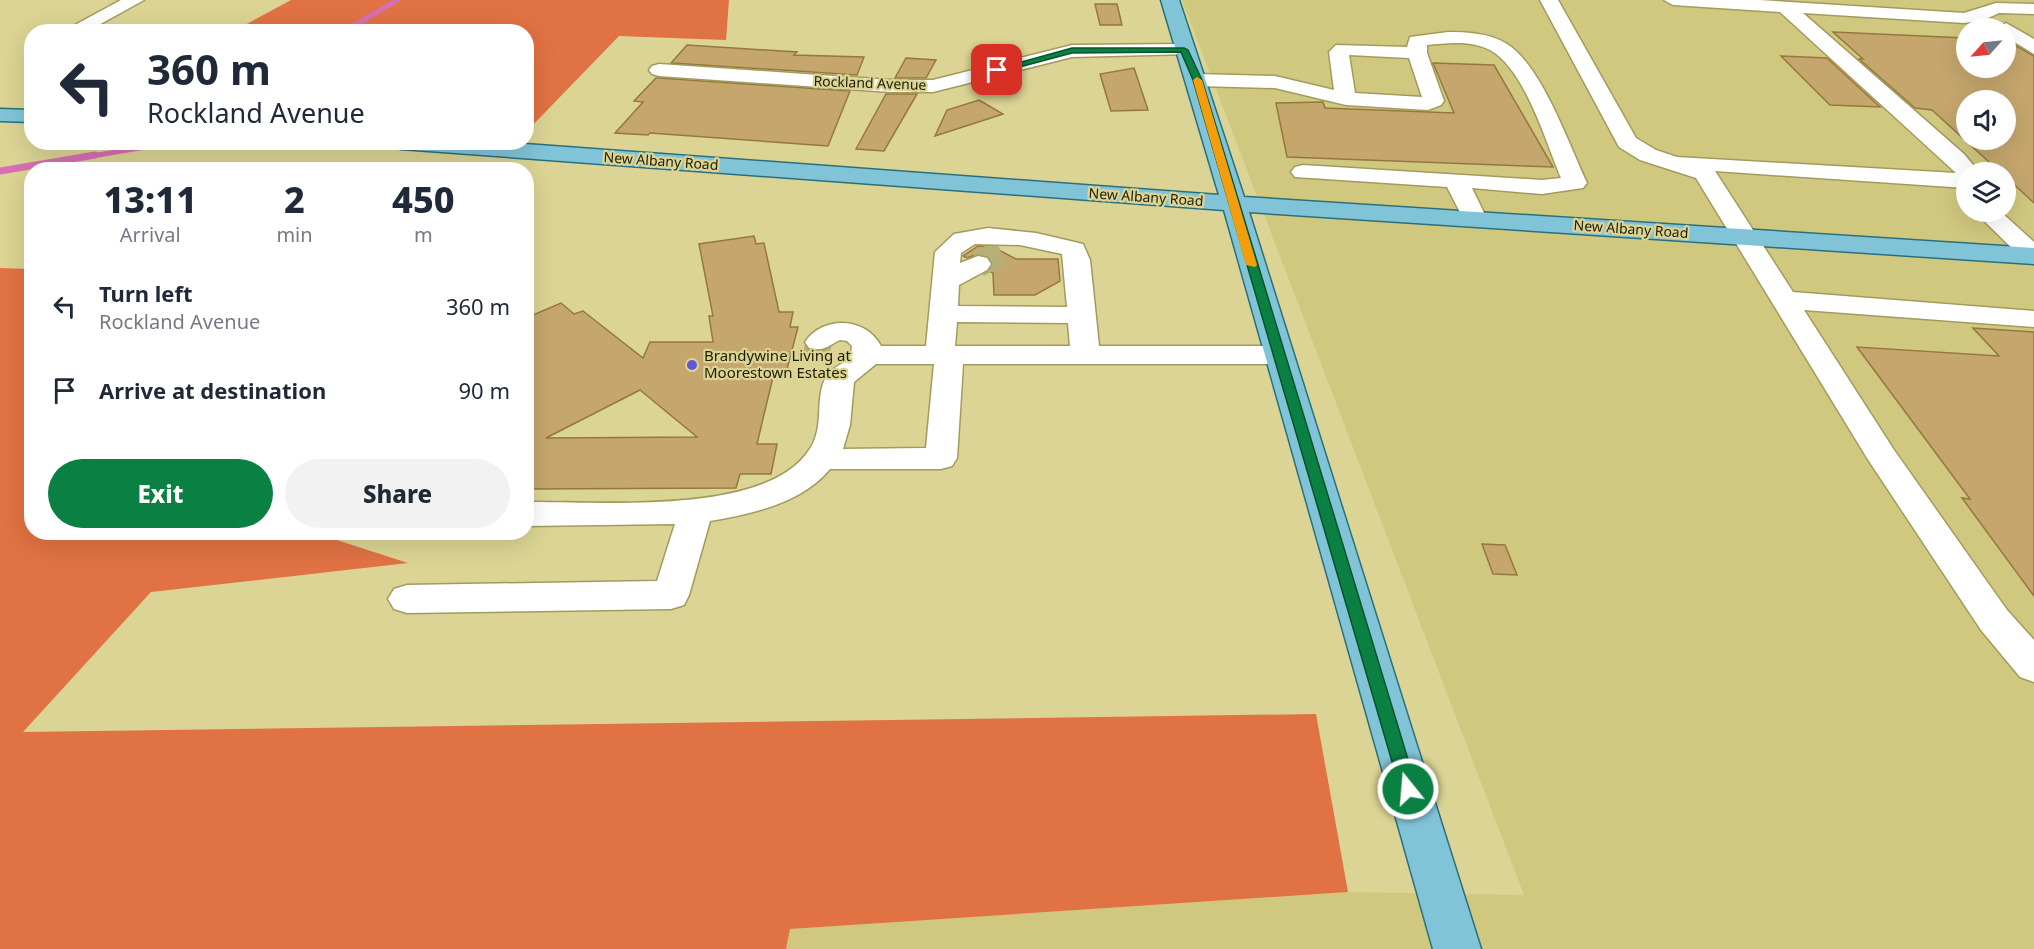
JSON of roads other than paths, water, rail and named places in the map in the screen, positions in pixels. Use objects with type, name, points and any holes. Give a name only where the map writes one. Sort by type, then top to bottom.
[{"type":"main road","points":[[1170,0],[1234,204],[1457,949]]},
{"type":"main road","points":[[0,115],[24,116]]},
{"type":"main road","name":"New Albany Road","points":[[509,150],[1234,204],[2034,256]]},
{"type":"street","points":[[87,24],[135,0]]},
{"type":"street","points":[[1550,0],[1627,142],[1648,155],[1705,173],[1731,210],[1743,236],[1786,300],[1883,458],[1994,620],[2034,666]]},
{"type":"street","points":[[1673,0],[1954,18],[1978,16],[1996,8],[2034,9]]},
{"type":"street","points":[[1785,7],[1959,162]]},
{"type":"street","points":[[1978,16],[1982,18]]},
{"type":"street","points":[[2016,36],[2034,48]]},
{"type":"street","points":[[1303,171],[1542,187],[1575,183],[1531,88],[1509,54],[1482,41],[1440,37],[1417,41],[1417,53],[1343,49],[1339,52],[1346,99]]},
{"type":"street","name":"Rockland Avenue","points":[[659,70],[845,83],[933,86],[1072,51],[1191,65],[1346,99],[1428,104],[1434,101],[1417,53]]},
{"type":"street","points":[[1670,161],[1956,180]]},
{"type":"street","points":[[1456,180],[1475,219]]},
{"type":"street","points":[[1998,222],[2034,256]]},
{"type":"street","points":[[822,456],[839,460],[941,458],[945,356],[943,314],[948,252],[957,242],[969,237],[1061,243],[1074,249],[1077,260],[1085,356]]},
{"type":"street","points":[[1003,252],[1032,249],[1060,252],[1077,260]]},
{"type":"street","points":[[945,281],[978,264]]},
{"type":"street","points":[[1786,300],[2034,319]]},
{"type":"street","points":[[943,314],[1082,315]]},
{"type":"street","points":[[534,514],[696,512],[722,508],[777,491],[805,474],[829,447],[839,380],[835,358],[1278,355]]},
{"type":"street","points":[[407,599],[671,595],[696,512]]},
{"type":"waterway","points":[[356,24],[397,0]]},
{"type":"waterway","points":[[86,157],[128,150]]},
{"type":"waterway","points":[[53,162],[95,155]]},
{"type":"waterway","points":[[0,171],[24,167]]},
{"type":"tunnel","points":[[978,264],[1003,252]]},
{"type":"tunnel","points":[[815,358],[819,342]]},
{"type":"tunnel","points":[[814,360],[815,356]]},
{"type":"place","name":"Brandywine Living at Moorestown Estates","points":[[692,365]]}]
